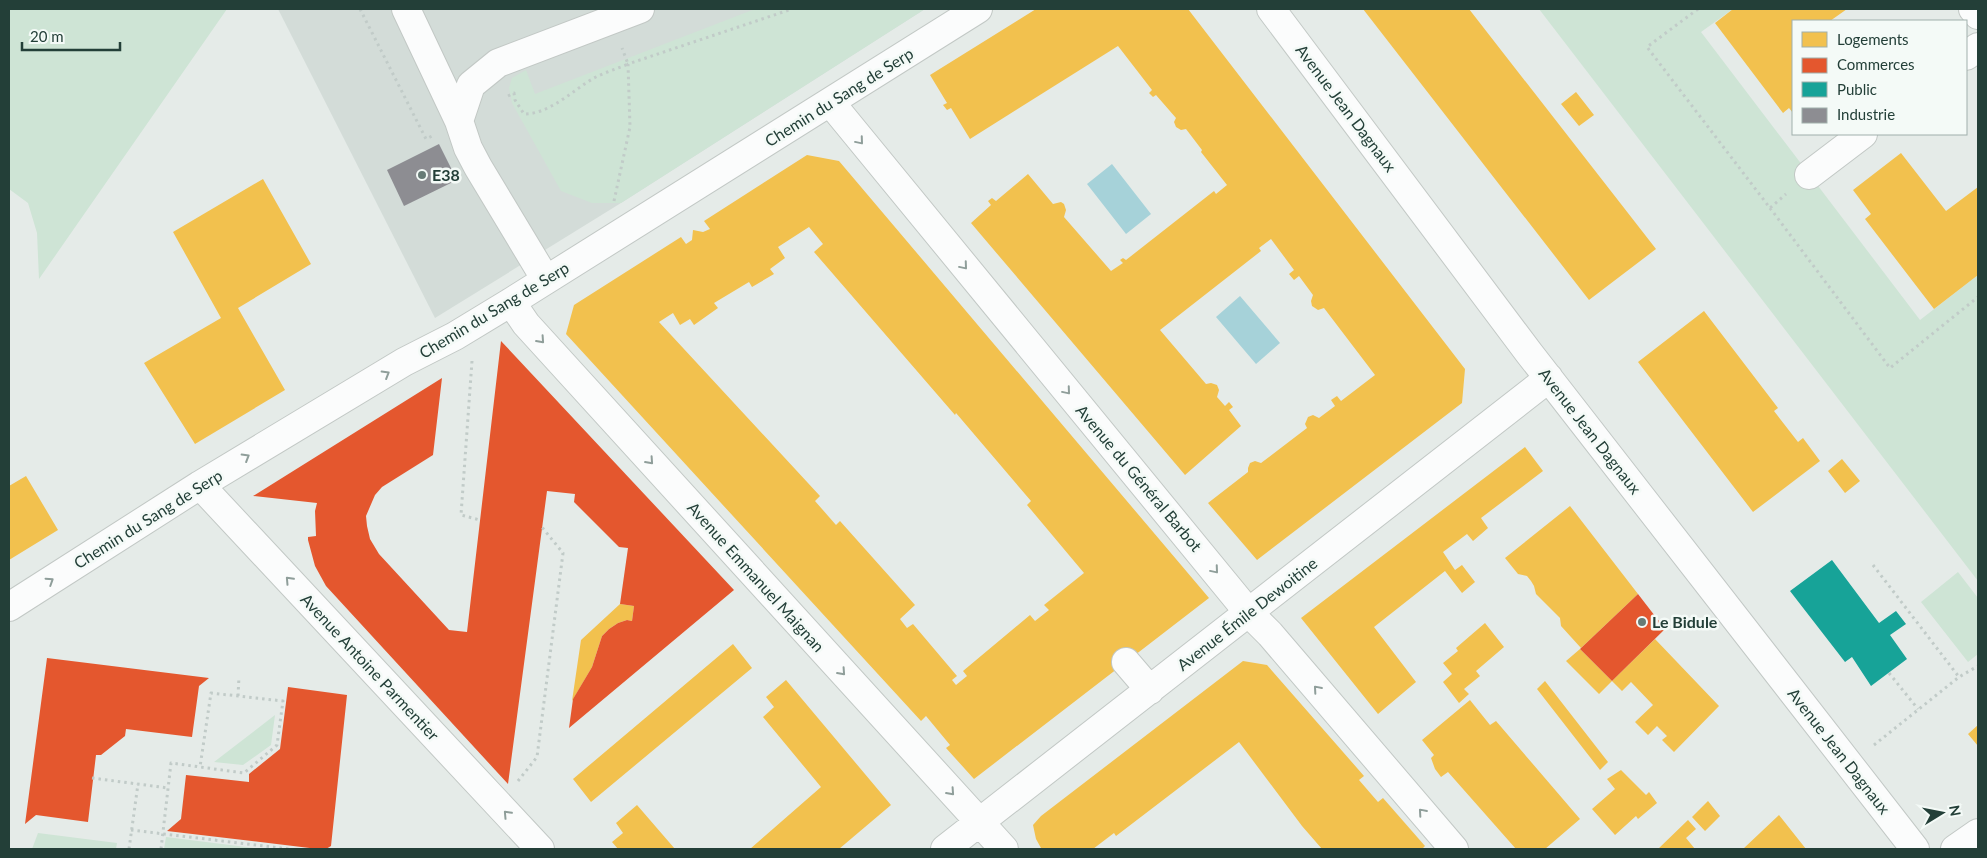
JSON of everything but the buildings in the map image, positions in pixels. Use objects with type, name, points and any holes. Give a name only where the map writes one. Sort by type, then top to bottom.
[{"type":"street","points":[[406,9],[459,121],[478,167],[546,280]]},
{"type":"street","points":[[459,121],[471,85],[498,63],[640,9]]},
{"type":"street","name":"Chemin du Sang de Serp","points":[[9,607],[200,484],[404,362],[455,336],[978,9]]},
{"type":"street","name":"Avenue Jean Dagnaux","points":[[1271,9],[1549,378],[1915,849]]},
{"type":"street","points":[[1973,9],[1978,15]]},
{"type":"street","points":[[1967,55],[1978,47]]},
{"type":"street","name":"Avenue du Général Barbot","points":[[830,102],[1250,613],[1454,849]]},
{"type":"street","points":[[1810,175],[1862,135]]},
{"type":"street","name":"Avenue Emmanuel Maignan","points":[[510,302],[532,331],[1004,849]]},
{"type":"street","name":"Avenue Émile Dewoitine","points":[[945,849],[1549,378]]},
{"type":"street","name":"Avenue Antoine Parmentier","points":[[200,484],[540,849]]},
{"type":"street","points":[[1126,662],[1150,690]]},
{"type":"street","points":[[1955,849],[1978,833]]},
{"type":"path","points":[[614,203],[630,126],[628,64],[792,9]]},
{"type":"path","points":[[1698,9],[1647,47],[1890,368],[1978,297]]},
{"type":"path","points":[[1770,208],[1810,175]]},
{"type":"path","points":[[455,336],[473,354],[461,515],[480,520]]},
{"type":"path","points":[[500,806],[537,757],[563,553],[541,526]]},
{"type":"path","points":[[1873,565],[1959,677]]},
{"type":"path","points":[[1850,765],[1959,677],[1978,666]]},
{"type":"path","points":[[1889,672],[1918,710]]},
{"type":"path","points":[[238,696],[239,677]]},
{"type":"path","points":[[160,849],[171,763],[200,767],[244,773],[277,745],[283,701],[211,694],[200,767]]},
{"type":"path","points":[[92,778],[168,788]]},
{"type":"path","points":[[129,849],[138,784]]},
{"type":"path","points":[[132,830],[289,849]]},
{"type":"shaded area","points":[[278,9],[925,9],[621,203],[435,318]]},
{"type":"green space","points":[[9,9],[227,9],[39,279],[37,233],[28,203],[9,189]]},
{"type":"green space","points":[[755,9],[925,9],[621,203],[592,203],[561,191],[512,103],[509,88],[512,78],[526,70],[535,94]]},
{"type":"green space","points":[[1539,9],[1733,9],[1701,32],[1920,320],[1978,275],[1978,581]]},
{"type":"green space","points":[[1958,572],[1978,598],[1978,654],[1968,662],[1921,602]]},
{"type":"green space","points":[[275,715],[271,745],[243,765],[214,762]]},
{"type":"green space","points":[[38,833],[117,843],[116,849],[32,849]]},
{"type":"green space","points":[[166,837],[262,849],[164,849]]},
{"type":"water","points":[[1112,164],[1151,214],[1126,234],[1087,184]]},
{"type":"water","points":[[1240,296],[1280,343],[1256,364],[1216,317]]},
{"type":"place","name":"E38","points":[[422,175]]},
{"type":"place","name":"Le Bidule","points":[[1642,622]]}]
